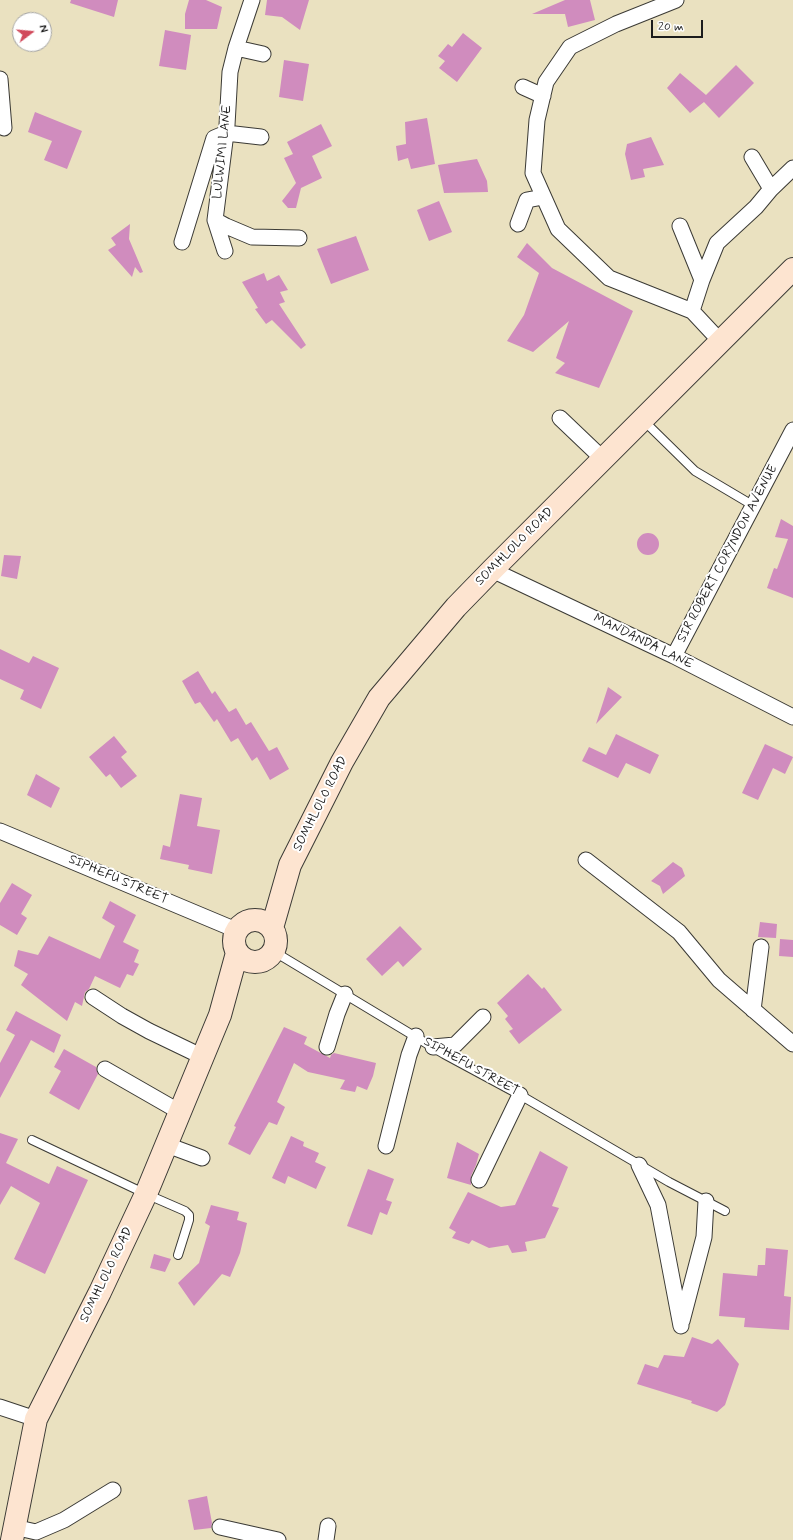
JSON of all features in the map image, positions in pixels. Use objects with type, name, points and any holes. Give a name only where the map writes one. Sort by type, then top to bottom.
[{"type":"main road","name":"SOMHLOLO ROAD","points":[[220,1015],[266,957],[276,940],[272,928],[290,865],[342,762],[379,698],[456,607],[793,268]]},
{"type":"main road","name":"SOMHLOLO ROAD","points":[[12,1533],[36,1418],[100,1292],[146,1194],[167,1145],[220,1015],[237,953],[233,942],[243,925],[290,865]]},
{"type":"main road","points":[[243,925],[262,920],[272,928]]},
{"type":"main road","points":[[237,953],[247,960],[266,957]]},
{"type":"street","name":"LULWIMI LANE","points":[[215,220],[226,133],[230,72],[236,48],[252,0]]},
{"type":"street","points":[[676,0],[616,24],[570,47],[546,82],[537,120],[533,173],[558,229],[609,278],[692,311],[720,341]]},
{"type":"street","points":[[236,48],[262,54]]},
{"type":"street","points":[[0,80],[4,128]]},
{"type":"street","points":[[523,87],[543,96]]},
{"type":"street","points":[[182,242],[214,138],[226,133],[261,137]]},
{"type":"street","points":[[752,157],[771,189]]},
{"type":"street","points":[[692,311],[702,280],[717,243],[756,207],[771,189],[793,168]]},
{"type":"street","points":[[518,224],[527,200],[544,196]]},
{"type":"street","points":[[215,220],[252,237],[299,238]]},
{"type":"street","points":[[215,220],[225,251]]},
{"type":"street","points":[[680,226],[702,280]]},
{"type":"street","points":[[560,418],[602,459]]},
{"type":"street","name":"SIR ROBERT CORYNDON AVENUE","points":[[674,656],[793,430]]},
{"type":"street","name":"MANDANDA LANE","points":[[492,570],[674,656],[793,717]]},
{"type":"street","name":"SIPHEFU STREET","points":[[0,831],[243,925]]},
{"type":"street","points":[[586,860],[679,932],[719,980],[793,1044]]},
{"type":"street","points":[[753,1010],[761,947]]},
{"type":"street","points":[[327,1047],[345,994]]},
{"type":"street","points":[[93,997],[149,1031],[203,1057]]},
{"type":"street","points":[[433,1046],[455,1045],[483,1017]]},
{"type":"street","points":[[386,1146],[409,1055],[416,1036]]},
{"type":"street","points":[[105,1069],[180,1112]]},
{"type":"street","points":[[479,1180],[520,1095]]},
{"type":"street","points":[[167,1145],[202,1158]]},
{"type":"street","points":[[639,1165],[658,1205],[681,1326],[704,1237],[706,1201]]},
{"type":"street","points":[[0,1407],[36,1418]]},
{"type":"street","points":[[12,1533],[36,1532],[64,1520],[113,1490]]},
{"type":"street","points":[[220,1527],[278,1540]]},
{"type":"lane","points":[[642,420],[696,471],[754,506]]},
{"type":"lane","name":"SIPHEFU STREET","points":[[266,957],[345,994],[639,1165],[725,1211]]},
{"type":"lane","points":[[32,1140],[146,1194],[185,1210],[189,1215],[189,1220],[178,1255]]},
{"type":"building","points":[[71,0],[118,0],[114,17],[70,3]]},
{"type":"building","points":[[189,0],[206,0],[222,7],[217,29],[185,29],[185,14]]},
{"type":"building","points":[[267,0],[309,0],[300,30],[282,17],[265,15]]},
{"type":"building","points":[[565,0],[590,0],[595,20],[568,27],[565,14],[532,14]]},
{"type":"building","points":[[165,30],[191,35],[186,70],[159,66]]},
{"type":"building","points":[[463,33],[482,48],[457,82],[439,68],[445,61],[438,56],[448,44],[452,47]]},
{"type":"building","points":[[284,60],[309,64],[303,101],[279,97]]},
{"type":"building","points":[[736,65],[754,83],[719,118],[704,102],[690,113],[667,88],[680,73],[706,95]]},
{"type":"building","points":[[35,112],[82,131],[67,169],[44,160],[52,141],[28,132]]},
{"type":"building","points":[[427,118],[435,164],[411,169],[408,158],[398,161],[396,146],[406,144],[405,122]]},
{"type":"building","points":[[321,124],[332,146],[312,156],[322,178],[301,188],[296,208],[288,208],[282,201],[296,183],[284,158],[293,154],[287,142]]},
{"type":"building","points":[[651,137],[664,165],[643,169],[645,177],[631,180],[625,154],[627,144]]},
{"type":"building","points":[[477,159],[487,181],[488,192],[444,193],[438,165]]},
{"type":"building","points":[[439,201],[452,232],[429,241],[417,210]]},
{"type":"building","points":[[130,224],[129,239],[143,272],[140,273],[135,267],[132,277],[108,250],[116,245],[111,238]]},
{"type":"building","points":[[356,236],[369,270],[331,284],[317,249]]},
{"type":"building","points":[[527,243],[552,268],[633,311],[599,388],[555,373],[565,363],[556,358],[569,321],[533,352],[507,341],[524,315],[539,273],[517,257]]},
{"type":"building","points":[[264,273],[267,281],[279,275],[288,290],[280,292],[285,302],[279,304],[306,345],[301,349],[272,320],[266,324],[255,309],[258,308],[242,282]]},
{"type":"building","points":[[781,519],[793,526],[793,598],[767,588],[774,568],[777,569],[788,539],[775,537]]},
{"type":"building","points":[[648,533],[656,536],[659,544],[656,552],[648,555],[640,552],[637,544],[640,536]]},
{"type":"building","points":[[4,555],[21,556],[17,579],[1,576]]},
{"type":"building","points":[[0,649],[29,663],[33,656],[59,668],[41,709],[20,699],[24,690],[0,679]]},
{"type":"building","points":[[198,671],[212,694],[215,691],[229,712],[236,708],[246,725],[251,722],[269,751],[277,747],[289,769],[270,780],[257,757],[252,761],[238,738],[231,742],[217,719],[214,722],[200,702],[195,704],[182,681]]},
{"type":"building","points":[[608,687],[622,697],[596,724]]},
{"type":"building","points":[[616,734],[659,755],[650,774],[626,763],[618,778],[582,761],[589,747],[606,755]]},
{"type":"building","points":[[114,736],[127,752],[121,757],[137,776],[121,788],[110,774],[106,777],[89,757]]},
{"type":"building","points":[[765,744],[793,757],[785,774],[773,768],[758,800],[742,793]]},
{"type":"building","points":[[36,774],[60,788],[51,808],[27,795]]},
{"type":"building","points":[[180,794],[202,798],[197,826],[220,830],[212,874],[188,869],[189,865],[160,859],[163,845],[170,847]]},
{"type":"building","points":[[673,862],[682,868],[685,876],[663,894],[660,886],[651,881]]},
{"type":"building","points":[[12,883],[32,895],[21,914],[27,918],[17,935],[0,925],[0,903]]},
{"type":"building","points":[[110,901],[136,915],[123,942],[139,950],[134,962],[139,964],[133,976],[127,974],[120,988],[95,976],[89,989],[85,992],[82,1006],[75,1002],[67,1021],[21,985],[28,974],[14,966],[18,950],[38,955],[49,936],[100,959],[115,926],[102,918]]},
{"type":"building","points":[[760,922],[777,924],[776,938],[758,937]]},
{"type":"building","points":[[400,926],[422,949],[403,967],[398,961],[382,976],[366,959]]},
{"type":"building","points":[[780,939],[793,940],[793,957],[779,956]]},
{"type":"building","points":[[528,974],[542,989],[544,987],[562,1010],[519,1044],[509,1031],[513,1029],[505,1019],[508,1016],[497,1003]]},
{"type":"building","points":[[16,1011],[61,1035],[54,1053],[31,1040],[0,1098],[0,1063],[15,1035],[6,1030]]},
{"type":"building","points":[[284,1027],[307,1037],[304,1044],[330,1058],[334,1053],[376,1063],[373,1076],[367,1090],[357,1086],[355,1092],[340,1089],[345,1080],[308,1072],[294,1063],[277,1102],[285,1107],[277,1125],[269,1122],[250,1155],[228,1144],[236,1127],[234,1126]]},
{"type":"building","points":[[64,1049],[96,1067],[98,1074],[79,1110],[49,1093],[61,1071],[54,1067]]},
{"type":"building","points":[[0,1133],[18,1139],[6,1163],[49,1184],[57,1166],[88,1180],[45,1274],[14,1259],[40,1203],[11,1186],[0,1205]]},
{"type":"building","points":[[291,1136],[304,1142],[303,1146],[319,1153],[315,1162],[326,1167],[316,1189],[288,1176],[285,1184],[272,1178]]},
{"type":"building","points":[[457,1142],[479,1154],[471,1176],[471,1185],[447,1178]]},
{"type":"building","points":[[540,1151],[568,1167],[552,1206],[559,1208],[545,1238],[525,1242],[527,1251],[512,1253],[508,1245],[489,1248],[472,1240],[469,1244],[452,1238],[456,1232],[449,1228],[468,1192],[501,1207],[515,1205]]},
{"type":"building","points":[[368,1169],[394,1179],[386,1200],[392,1202],[387,1215],[380,1212],[372,1235],[347,1226]]},
{"type":"building","points":[[211,1205],[239,1212],[237,1220],[247,1223],[240,1253],[230,1277],[222,1274],[194,1306],[178,1283],[199,1263],[210,1226],[205,1223]]},
{"type":"building","points":[[766,1248],[788,1250],[784,1296],[791,1297],[789,1330],[744,1327],[745,1318],[719,1316],[723,1273],[757,1276],[758,1265],[765,1265]]},
{"type":"building","points":[[154,1254],[171,1259],[165,1272],[150,1268]]},
{"type":"building","points":[[692,1337],[712,1344],[718,1339],[739,1364],[725,1405],[717,1412],[691,1403],[692,1401],[637,1384],[645,1364],[658,1368],[664,1355],[684,1357]]},
{"type":"building","points":[[207,1496],[212,1523],[211,1528],[194,1530],[188,1500]]}]
